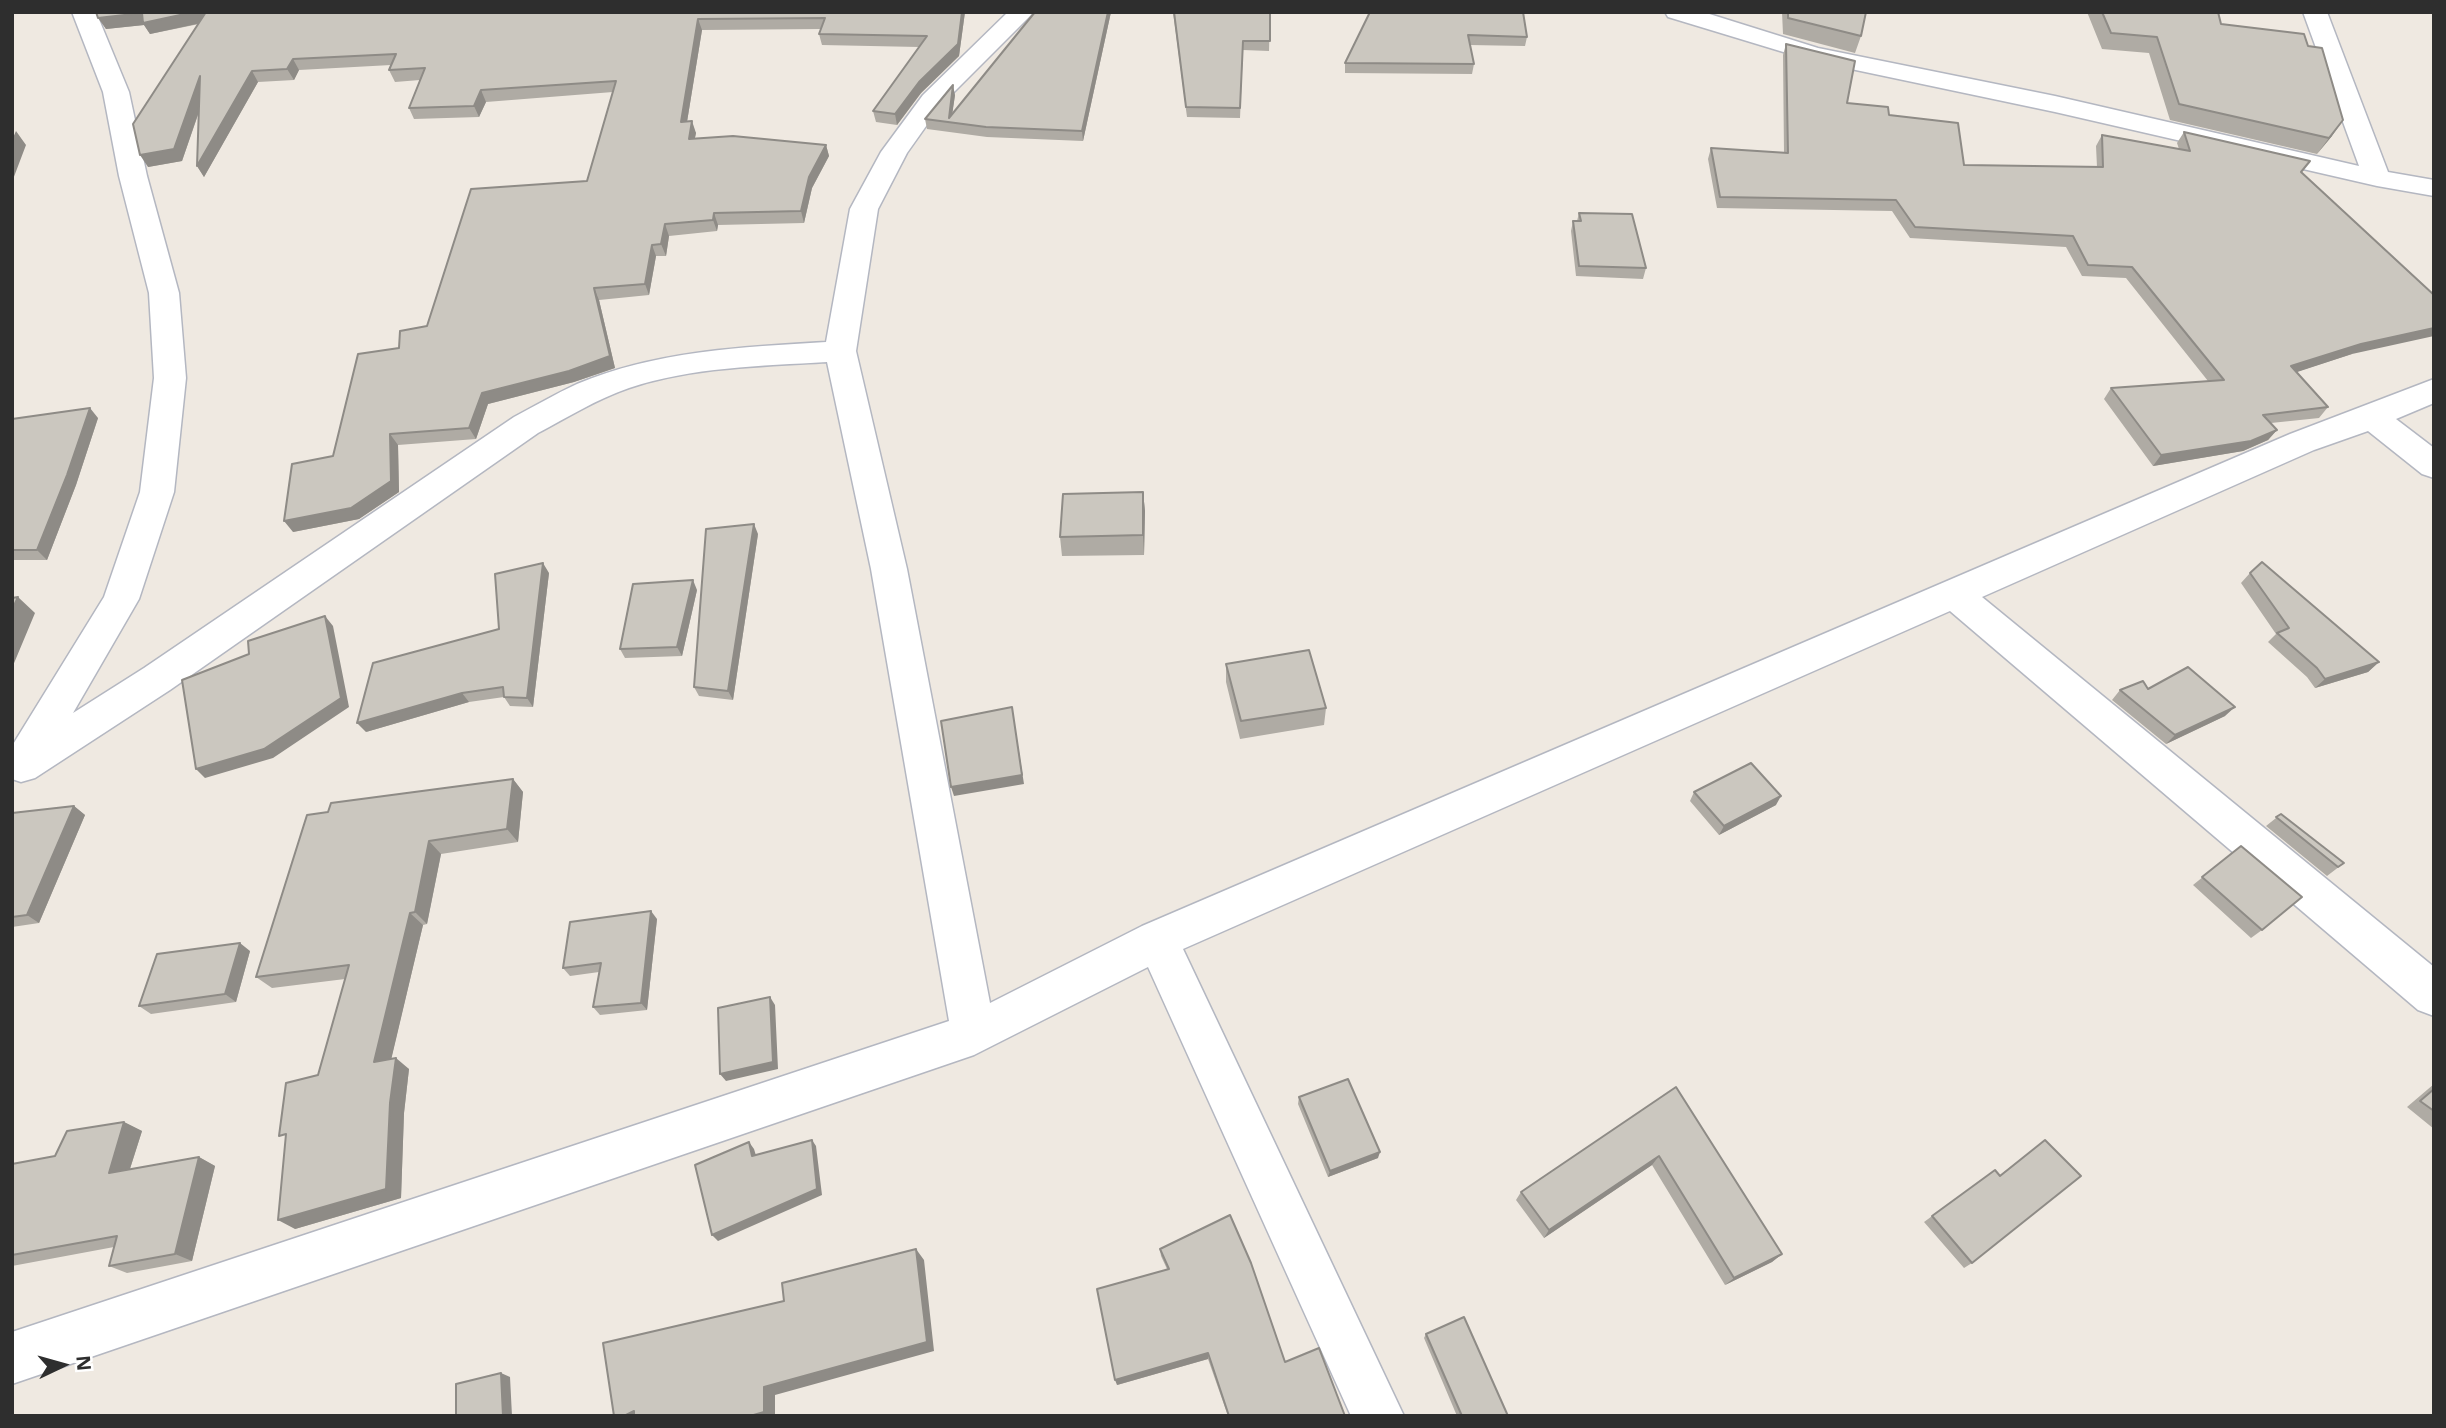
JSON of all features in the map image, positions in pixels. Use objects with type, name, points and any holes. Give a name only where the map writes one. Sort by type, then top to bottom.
[{"type":"street","points":[[17,770],[121,598],[158,492],[170,378],[164,293],[133,176],[116,92],[84,12]]},
{"type":"street","points":[[974,1034],[889,569],[840,351],[864,209],[894,152],[932,100],[1022,12]]},
{"type":"street","points":[[1677,12],[1814,54],[2055,104],[2377,178],[2434,188]]},
{"type":"street","points":[[2315,12],[2377,178]]},
{"type":"street","points":[[17,770],[157,679],[526,425],[589,392],[645,374],[722,360],[840,351]]},
{"type":"street","points":[[12,1358],[974,1034],[1157,940],[2302,442],[2372,417],[2434,390]]},
{"type":"street","points":[[2372,417],[2434,466]]},
{"type":"street","points":[[1953,593],[2434,995]]},
{"type":"street","points":[[1157,940],[1378,1416]]},
{"type":"building","points":[[96,12],[194,12],[143,23],[142,13],[98,18]]},
{"type":"building","points":[[206,12],[962,12],[958,44],[919,82],[895,114],[873,111],[927,36],[819,34],[825,18],[698,19],[681,122],[692,121],[689,139],[733,136],[826,145],[809,177],[801,211],[714,213],[713,220],[665,224],[661,244],[652,245],[645,284],[594,288],[610,356],[569,371],[482,393],[469,428],[390,434],[391,481],[351,508],[284,521],[292,464],[333,456],[358,354],[399,348],[400,331],[427,326],[471,189],[587,181],[616,81],[481,90],[474,106],[409,108],[425,68],[389,70],[396,54],[293,59],[287,69],[252,71],[197,166],[200,76],[174,149],[140,155],[133,124]]},
{"type":"building","points":[[1035,12],[1108,12],[1082,131],[986,127],[925,119],[953,85],[949,118]]},
{"type":"building","points":[[1174,12],[1270,12],[1270,41],[1243,41],[1240,108],[1186,107]]},
{"type":"building","points":[[1370,12],[1523,12],[1527,37],[1468,35],[1474,64],[1345,63]]},
{"type":"building","points":[[1788,12],[1866,12],[1861,36],[1788,18]]},
{"type":"building","points":[[2102,12],[2218,12],[2221,24],[2304,34],[2308,46],[2322,48],[2343,120],[2329,138],[2179,104],[2157,37],[2111,33]]},
{"type":"building","points":[[1786,44],[1855,61],[1847,103],[1888,107],[1889,115],[1958,123],[1964,165],[2103,167],[2102,135],[2190,151],[2184,132],[2310,161],[2301,172],[2434,295],[2434,328],[2361,344],[2291,366],[2328,407],[2263,415],[2277,430],[2251,441],[2161,455],[2111,388],[2224,380],[2132,267],[2088,265],[2073,236],[1915,227],[1896,200],[1720,197],[1711,148],[1788,153]]},
{"type":"building","points":[[1579,213],[1632,214],[1646,268],[1579,266],[1573,221],[1581,221]]},
{"type":"building","points":[[90,408],[37,550],[12,550],[12,419]]},
{"type":"building","points":[[1143,492],[1143,535],[1060,537],[1063,494]]},
{"type":"building","points":[[754,524],[728,691],[694,687],[706,529]]},
{"type":"building","points":[[2262,562],[2379,662],[2325,679],[2317,668],[2277,633],[2289,628],[2250,573]]},
{"type":"building","points":[[543,563],[527,698],[504,697],[503,687],[462,693],[357,723],[373,663],[499,629],[495,574]]},
{"type":"building","points":[[693,580],[677,647],[620,649],[633,584]]},
{"type":"building","points":[[18,597],[12,610],[12,598]]},
{"type":"building","points":[[325,616],[341,698],[264,749],[196,769],[182,680],[249,654],[248,641]]},
{"type":"building","points":[[1309,650],[1326,708],[1241,721],[1226,664]]},
{"type":"building","points":[[2188,667],[2235,707],[2175,735],[2120,690],[2143,681],[2148,689]]},
{"type":"building","points":[[1012,707],[1022,775],[951,787],[941,721]]},
{"type":"building","points":[[1751,763],[1781,796],[1724,826],[1694,792]]},
{"type":"building","points":[[513,779],[507,829],[429,841],[415,912],[410,913],[374,1062],[396,1058],[390,1103],[386,1189],[278,1220],[286,1134],[279,1136],[286,1083],[318,1075],[349,965],[256,977],[307,815],[328,812],[331,803]]},
{"type":"building","points":[[74,806],[27,915],[12,917],[12,813]]},
{"type":"building","points":[[2281,814],[2344,863],[2338,867],[2276,817]]},
{"type":"building","points":[[2241,846],[2302,897],[2262,930],[2202,877]]},
{"type":"building","points":[[651,911],[641,1003],[593,1007],[601,963],[563,968],[570,922]]},
{"type":"building","points":[[240,943],[225,994],[139,1006],[157,954]]},
{"type":"building","points":[[770,997],[773,1062],[720,1074],[718,1008]]},
{"type":"building","points":[[1348,1079],[1380,1152],[1330,1171],[1299,1097]]},
{"type":"building","points":[[1676,1087],[1782,1254],[1734,1278],[1659,1156],[1549,1230],[1521,1192]]},
{"type":"building","points":[[2434,1089],[2434,1111],[2420,1101]]},
{"type":"building","points":[[124,1122],[109,1173],[199,1157],[175,1254],[109,1266],[117,1236],[12,1255],[12,1164],[55,1156],[67,1131]]},
{"type":"building","points":[[812,1140],[817,1189],[712,1235],[695,1165],[749,1142],[752,1156]]},
{"type":"building","points":[[2045,1140],[2081,1176],[1972,1263],[1932,1216],[1995,1170],[2000,1176]]},
{"type":"building","points":[[1230,1215],[1251,1263],[1285,1362],[1319,1348],[1345,1416],[1229,1416],[1208,1353],[1115,1380],[1097,1289],[1169,1269],[1160,1249]]},
{"type":"building","points":[[916,1249],[927,1342],[764,1387],[764,1412],[750,1416],[634,1416],[634,1411],[624,1416],[614,1416],[603,1343],[784,1301],[782,1283]]},
{"type":"building","points":[[1464,1317],[1508,1416],[1462,1416],[1426,1334]]},
{"type":"building","points":[[501,1373],[503,1416],[456,1416],[456,1384]]}]
